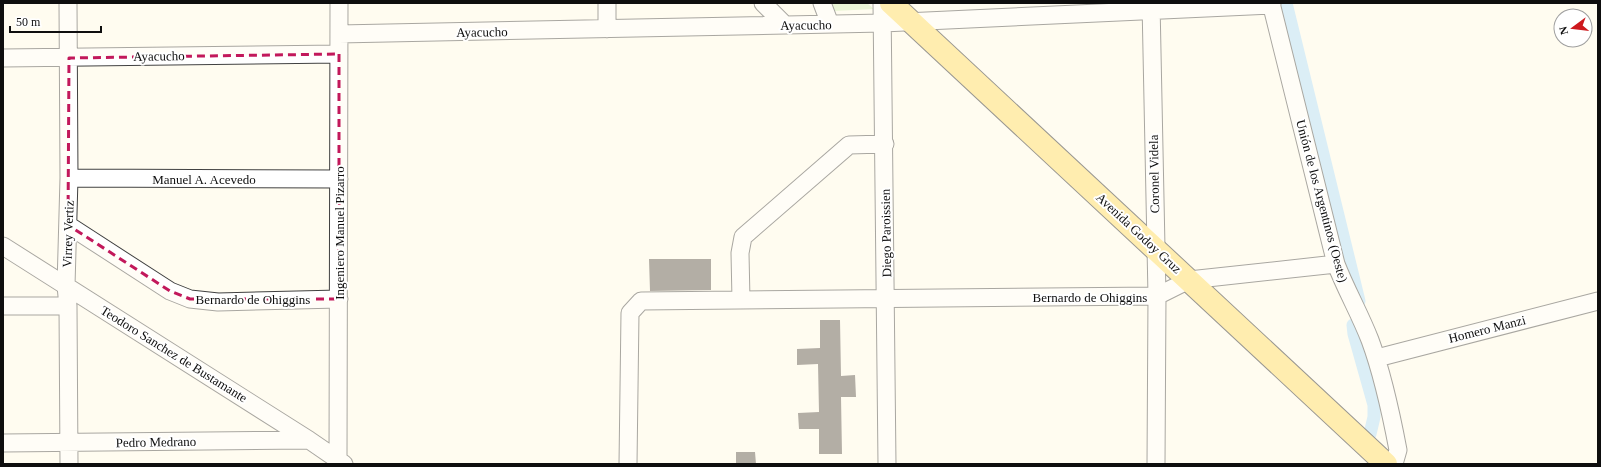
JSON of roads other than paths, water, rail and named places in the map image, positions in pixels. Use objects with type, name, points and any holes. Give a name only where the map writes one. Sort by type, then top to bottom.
[{"type":"main road","name":"Avenida Godoy Gruz","points":[[891,3],[1155,247],[1386,464]]},
{"type":"street","name":"Virrey Vertiz","points":[[68,3],[69,178],[66,286],[68,306],[69,464]]},
{"type":"street","name":"Ingeniero Manuel Pizarro","points":[[339,3],[338,299],[340,463]]},
{"type":"street","points":[[607,3],[608,29]]},
{"type":"street","points":[[763,3],[785,25]]},
{"type":"street","points":[[822,3],[830,24]]},
{"type":"street","name":"Diego Paroissien","points":[[882,3],[887,464]]},
{"type":"street","name":"Ayacucho","points":[[339,34],[883,24],[1151,8],[1271,4]]},
{"type":"street","name":"Unión de los Argentinos (Oeste)","points":[[1271,4],[1336,264],[1345,288],[1377,358],[1398,450],[1394,464]]},
{"type":"street","name":"Coronel Videla","points":[[1151,8],[1157,296],[1156,464]]},
{"type":"street","name":"Ayacucho","points":[[3,58],[339,54]]},
{"type":"street","points":[[741,300],[740,253],[743,237],[849,145],[884,144]]},
{"type":"street","name":"Manuel A. Acevedo","points":[[69,178],[339,179]]},
{"type":"street","name":"Bernardo de Ohiggins","points":[[68,225],[170,291],[190,299],[218,302],[338,299]]},
{"type":"street","name":"Teodoro Sanchez de Bustamante","points":[[3,246],[309,440],[340,463]]},
{"type":"street","name":"Bernardo de Ohiggins","points":[[628,464],[630,313],[641,301],[1157,296],[1189,280],[1336,264]]},
{"type":"street","name":"Homero Manzi","points":[[1377,358],[1598,301]]},
{"type":"street","points":[[3,306],[68,306]]},
{"type":"street","name":"Pedro Medrano","points":[[3,443],[309,440]]},
{"type":"waterway","points":[[1286,3],[1359,301]]},
{"type":"waterway","points":[[1353,325],[1354,334],[1374,405],[1374,417],[1370,434]]}]
